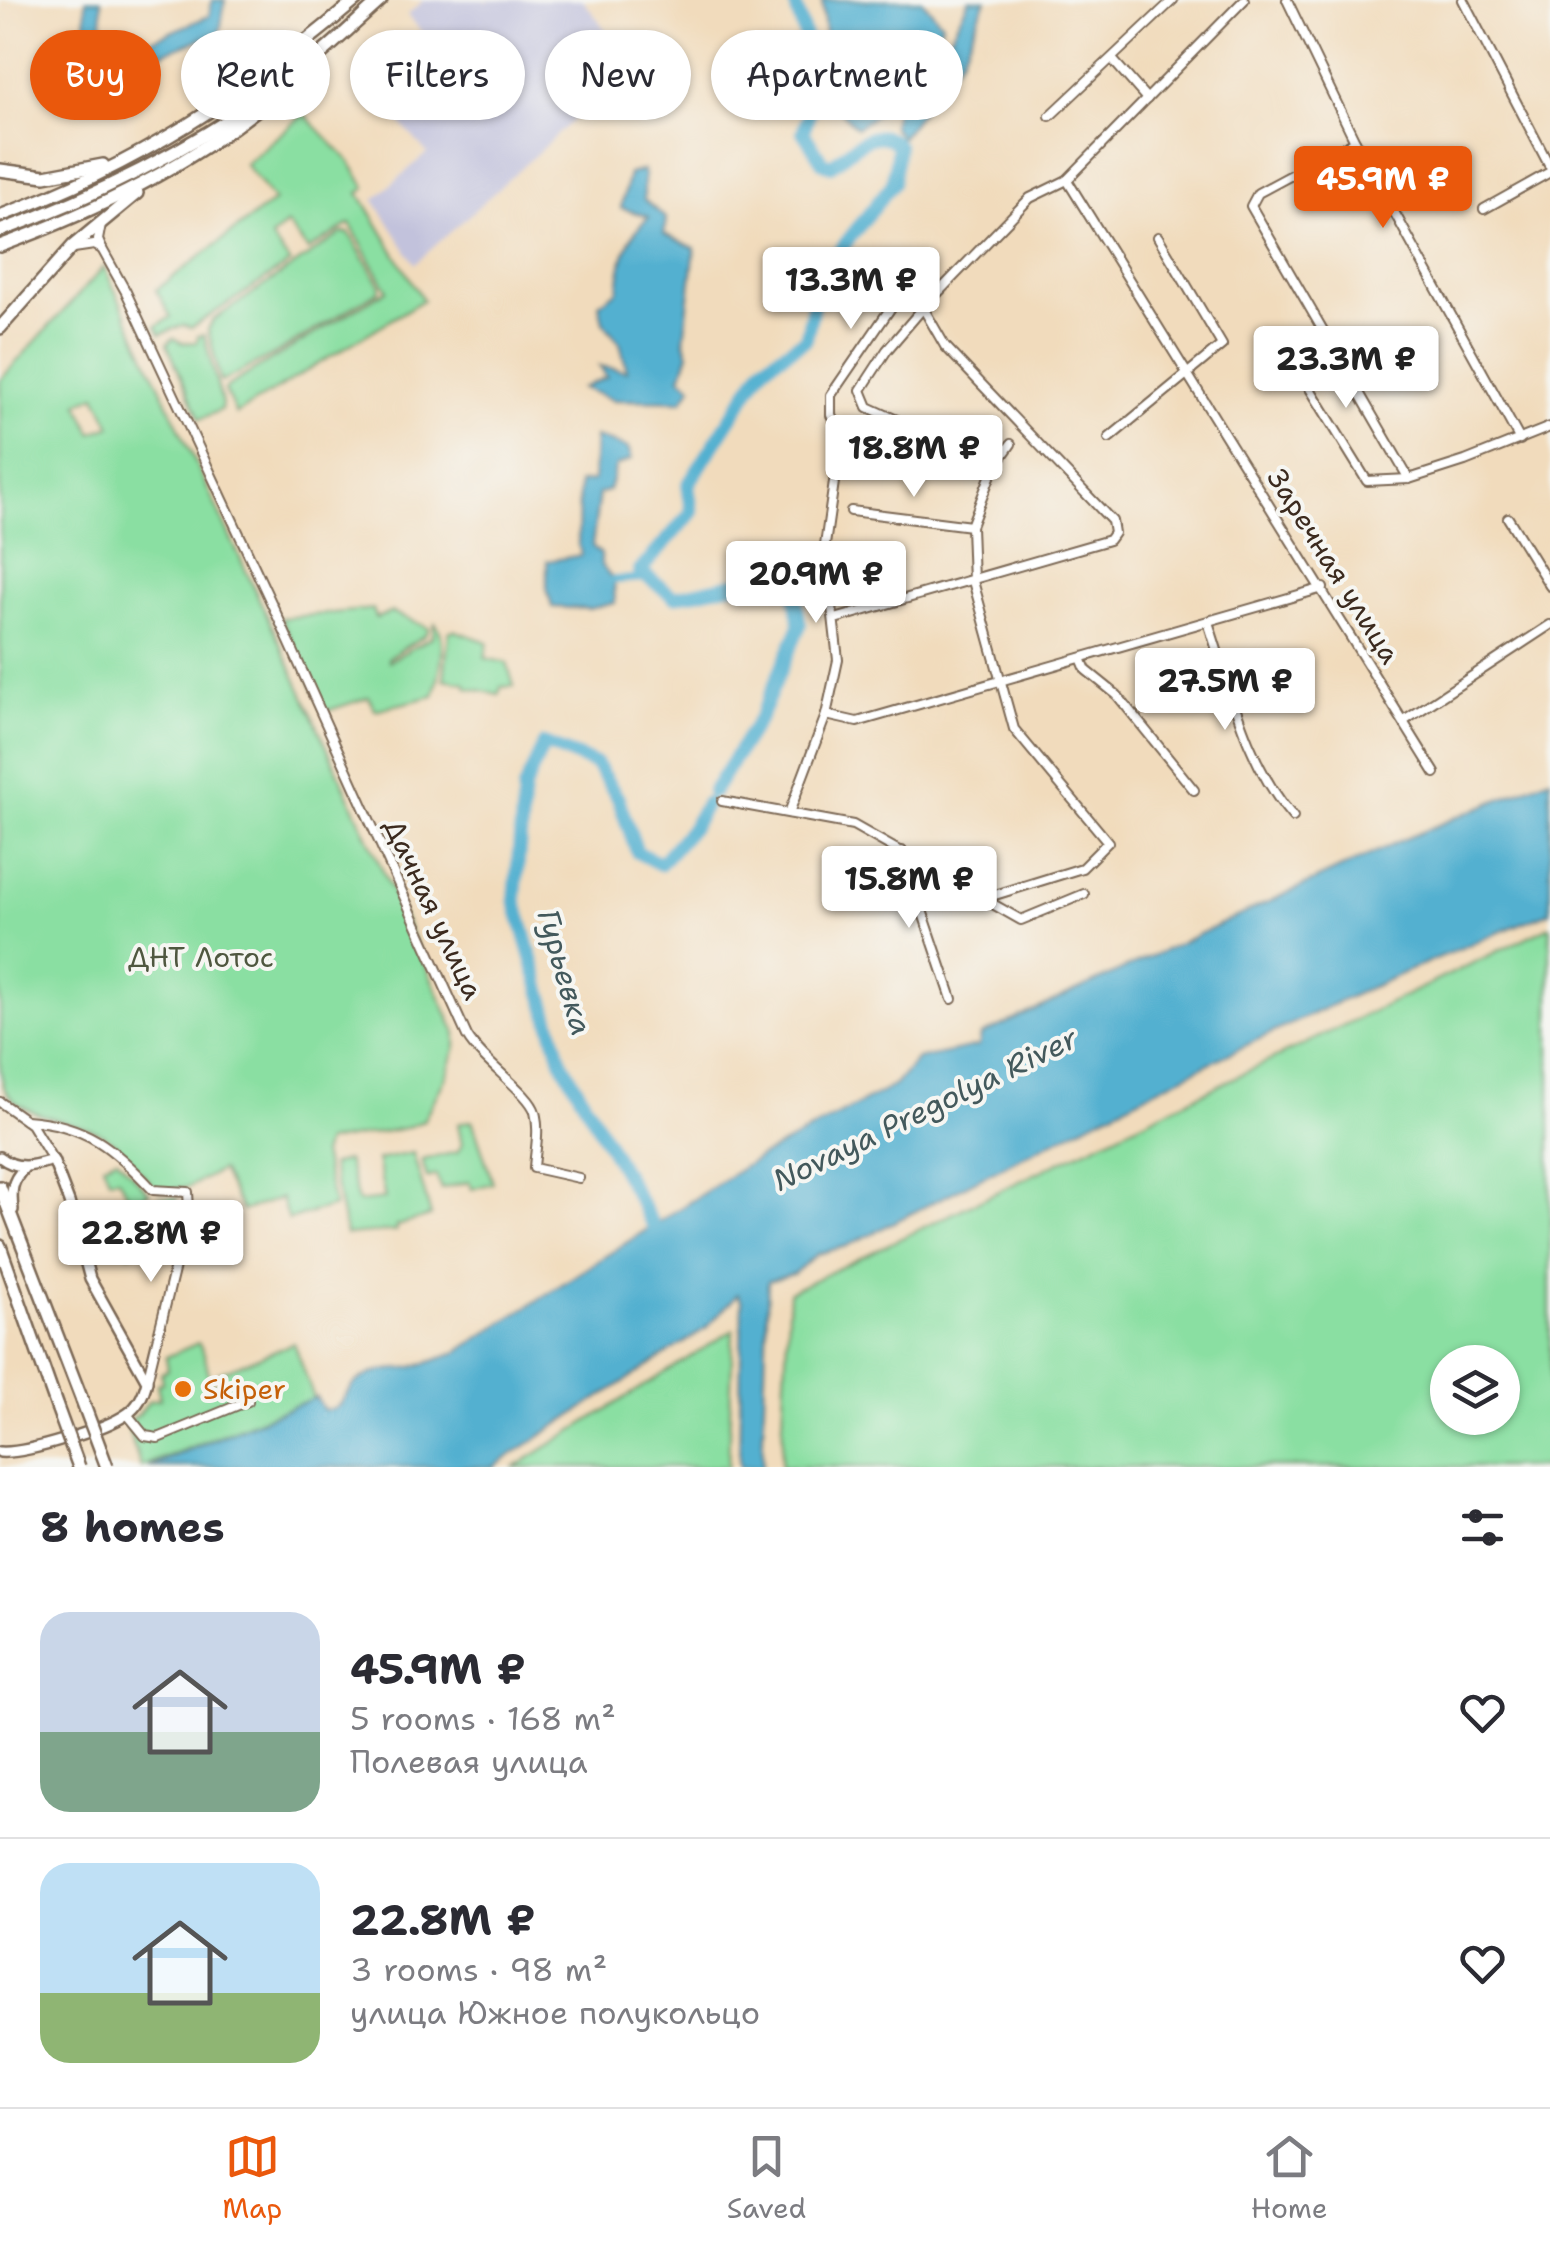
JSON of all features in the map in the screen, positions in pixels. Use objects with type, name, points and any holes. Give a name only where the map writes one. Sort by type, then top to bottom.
[{"type":"highway","points":[[0,216],[144,151],[258,81],[356,0]]},
{"type":"highway","points":[[330,45],[381,0]]},
{"type":"highway","points":[[0,230],[74,201],[226,120]]},
{"type":"highway","points":[[0,328],[66,253],[111,212],[242,120]]},
{"type":"highway","points":[[0,170],[29,176],[63,175],[144,151]]},
{"type":"highway","points":[[0,246],[98,206],[168,170]]},
{"type":"highway","points":[[0,1187],[107,1467]]},
{"type":"highway","points":[[0,1246],[79,1467]]},
{"type":"street","points":[[1050,116],[1174,0]]},
{"type":"street","points":[[992,469],[868,407],[861,390],[887,350],[923,308],[1030,198],[1067,180],[1244,0]]},
{"type":"street","points":[[1286,0],[1355,141],[1520,440]]},
{"type":"street","points":[[1463,0],[1550,170],[1484,209]]},
{"type":"street","points":[[1112,59],[1146,99]]},
{"type":"street","points":[[1355,141],[1258,194],[1250,206],[1409,479]]},
{"type":"street","name":"Заречная улица","points":[[1067,180],[1435,774]]},
{"type":"street","points":[[66,253],[84,245],[102,249],[98,232],[111,212]]},
{"type":"street","points":[[1108,438],[1222,345],[1158,237]]},
{"type":"street","name":"Дачная улица","points":[[102,249],[276,613],[467,1036],[488,1064],[532,1105],[537,1125],[534,1168],[579,1178]]},
{"type":"street","points":[[790,813],[826,715],[838,660],[825,545],[841,433],[831,415],[832,395],[898,300],[914,296],[944,346],[1112,521],[1114,533],[1109,540],[973,582],[834,618]]},
{"type":"street","points":[[1293,361],[1367,481],[1409,479],[1550,427]]},
{"type":"street","points":[[982,899],[1082,868],[1108,842],[1014,729],[973,582],[971,526],[992,469],[1011,444]]},
{"type":"street","points":[[851,511],[971,526]]},
{"type":"street","points":[[1508,518],[1550,586]]},
{"type":"street","points":[[826,715],[857,722],[1322,588]]},
{"type":"street","points":[[1208,622],[1247,739],[1275,796],[1293,816]]},
{"type":"street","points":[[1404,721],[1550,626]]},
{"type":"street","points":[[1081,658],[1086,670],[1118,695],[1194,790]]},
{"type":"street","points":[[722,801],[853,825],[1021,920],[1084,894]]},
{"type":"street","points":[[902,851],[952,999]]},
{"type":"street","points":[[0,1102],[26,1120],[42,1138],[69,1202],[90,1280],[147,1381]]},
{"type":"street","points":[[0,1452],[27,1450],[116,1420],[128,1414],[141,1398],[189,1209],[188,1192],[153,1190],[108,1145],[65,1127],[26,1120]]},
{"type":"street","points":[[0,1157],[24,1168],[53,1160]]},
{"type":"street","points":[[14,1224],[11,1187],[24,1168]]},
{"type":"street","points":[[128,1414],[145,1436],[158,1438],[248,1401]]},
{"type":"shaded area","points":[[583,0],[606,30],[545,30],[545,120],[574,120],[415,264],[374,200],[427,153],[398,120],[525,120],[525,30],[420,30],[407,15],[422,2]]},
{"type":"green space","points":[[297,120],[310,120],[350,162],[366,188],[359,193],[423,300],[236,414],[225,390],[228,386],[387,290],[350,224],[308,250],[287,224],[271,238],[290,263],[191,328],[184,325],[160,334],[156,326],[171,317],[156,290],[274,201],[245,164]]},
{"type":"green space","points":[[342,233],[349,233],[380,285],[379,291],[221,382],[208,330],[213,320]]},
{"type":"green space","name":"ДНТ Лотос","points":[[104,267],[456,1033],[456,1047],[446,1077],[423,1121],[406,1128],[326,1142],[322,1154],[334,1206],[288,1220],[281,1198],[242,1211],[221,1170],[189,1187],[160,1191],[104,1135],[24,1108],[4,1088],[0,1066],[0,380]],"holes":[[[96,395],[111,426],[92,433],[78,403]]]},
{"type":"green space","points":[[204,335],[222,403],[221,410],[200,419],[167,344],[173,338],[183,343],[197,342],[198,336]]},
{"type":"green space","points":[[373,609],[376,618],[392,612],[429,628],[389,661],[432,637],[435,623],[442,648],[434,696],[375,710],[369,697],[324,712],[281,618]]},
{"type":"green space","points":[[449,632],[488,642],[485,658],[507,663],[514,686],[501,687],[499,694],[444,679]]},
{"type":"green space","points":[[1550,926],[1550,1467],[781,1467],[789,1292]]},
{"type":"green space","points":[[472,1120],[493,1183],[472,1189],[469,1182],[441,1189],[436,1175],[427,1178],[422,1160],[458,1152],[462,1144],[458,1124]]},
{"type":"green space","points":[[413,1153],[431,1216],[396,1226],[396,1231],[346,1235],[331,1165],[347,1160],[358,1202],[385,1199],[377,1160]]},
{"type":"green space","points":[[117,1158],[149,1193],[132,1202],[118,1178],[109,1179],[103,1165]]},
{"type":"green space","points":[[159,1197],[177,1198],[170,1215],[152,1237],[129,1254],[114,1218]]},
{"type":"green space","points":[[733,1330],[728,1467],[515,1467]]},
{"type":"green space","points":[[198,1343],[212,1385],[222,1381],[218,1373],[294,1343],[314,1398],[141,1467],[126,1423],[149,1401],[160,1399],[157,1384],[162,1383],[161,1373],[168,1370],[166,1357]]},
{"type":"water","points":[[86,0],[101,0],[102,30],[85,30]]},
{"type":"water","points":[[212,0],[225,0],[220,30],[181,30],[181,46],[161,54],[161,36],[209,16]]},
{"type":"water","points":[[822,0],[922,0],[942,23],[939,30],[825,30]]},
{"type":"water","points":[[969,0],[986,0],[963,55],[963,30],[954,30]]},
{"type":"water","points":[[849,120],[867,120],[856,128]]},
{"type":"water","points":[[893,120],[915,120],[901,138],[892,126]]},
{"type":"water","points":[[644,170],[644,200],[666,218],[664,234],[695,248],[684,340],[689,353],[681,377],[692,387],[682,401],[613,400],[582,388],[607,377],[599,366],[627,371],[620,343],[603,322],[599,304],[618,290],[626,250],[649,217],[621,208],[629,174]]},
{"type":"water","points":[[595,437],[628,448],[632,459],[616,466],[609,490],[599,494],[592,546],[601,554],[601,565],[614,580],[615,603],[589,609],[552,607],[547,561],[582,555],[578,545],[579,483],[593,481]]},
{"type":"water","name":"Novaya Pregolya River","points":[[1550,778],[1550,912],[1282,1028],[847,1246],[817,1254],[793,1274],[768,1281],[762,1467],[740,1467],[739,1463],[742,1302],[738,1294],[705,1329],[493,1467],[148,1467],[316,1397],[324,1410],[331,1409],[365,1377],[457,1352],[756,1159],[895,1085],[917,1059],[979,1046],[981,1035],[1400,841]]},
{"type":"waterway","name":"Гурьевка","points":[[713,792],[761,716],[800,625],[791,571],[674,597],[640,571],[692,512],[688,485],[764,366],[806,339],[819,277],[893,183],[898,146],[890,139],[873,137],[831,166],[823,163],[803,132],[814,99],[815,69],[794,0]]},
{"type":"waterway","points":[[614,580],[650,578]]},
{"type":"waterway","name":"Гурьевка","points":[[662,1241],[561,1060],[515,899],[524,789],[544,744],[596,764],[618,798],[637,852],[660,864],[693,826],[706,804]]},
{"type":"place","name":"Skiper","points":[[183,1389]]}]
